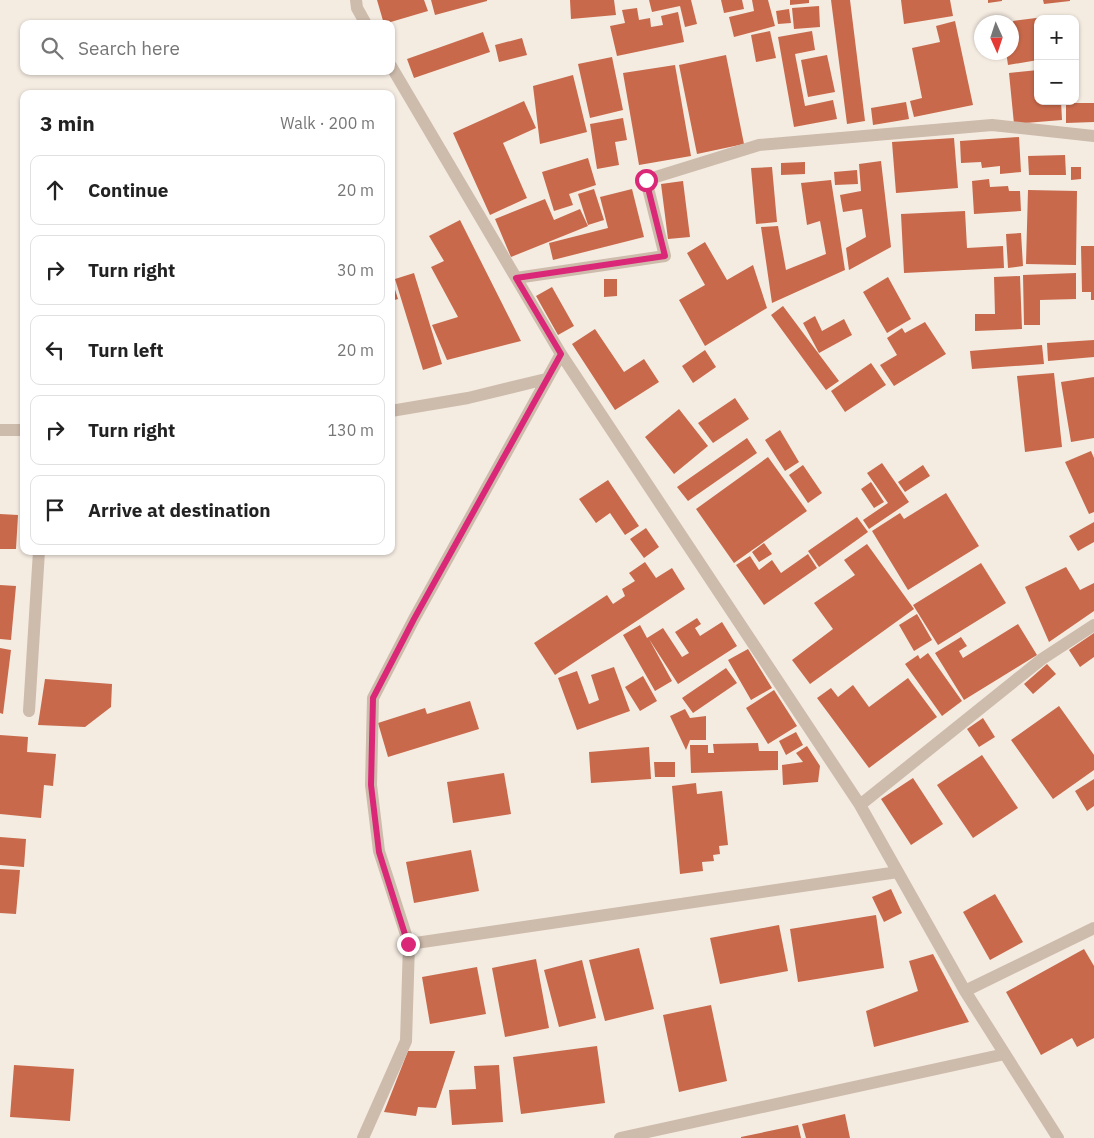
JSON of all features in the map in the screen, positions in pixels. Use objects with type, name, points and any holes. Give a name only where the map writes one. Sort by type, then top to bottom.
[{"type":"street","points":[[356,0],[357,8],[364,20]]},
{"type":"street","points":[[395,73],[561,354],[860,805],[965,991],[1058,1138]]},
{"type":"street","points":[[516,278],[665,256],[646,180],[759,145],[992,125],[1094,136]]},
{"type":"street","points":[[363,1138],[406,1041],[408,944],[379,852],[371,785],[373,698],[414,619],[561,354]]},
{"type":"street","points":[[395,410],[468,398],[546,379]]},
{"type":"street","points":[[0,430],[20,430]]},
{"type":"street","points":[[29,711],[39,555]]},
{"type":"street","points":[[860,805],[1042,659],[1094,624]]},
{"type":"street","points":[[408,944],[898,872]]},
{"type":"street","points":[[965,991],[1094,928]]},
{"type":"street","points":[[620,1138],[1005,1054]]},
{"type":"building","points":[[377,0],[424,0],[428,11],[395,21],[383,20]]},
{"type":"building","points":[[431,0],[487,0],[487,1],[435,15]]},
{"type":"building","points":[[570,0],[614,0],[616,15],[571,19]]},
{"type":"building","points":[[649,0],[691,0],[697,24],[685,27],[680,6],[652,12]]},
{"type":"building","points":[[721,0],[742,0],[744,9],[724,13]]},
{"type":"building","points":[[752,0],[768,0],[775,26],[734,37],[729,17],[754,11]]},
{"type":"building","points":[[790,0],[809,0],[809,3],[790,5]]},
{"type":"building","points":[[831,0],[850,0],[865,121],[847,124]]},
{"type":"building","points":[[901,0],[950,0],[953,16],[904,24]]},
{"type":"building","points":[[988,0],[1002,0],[1002,1],[988,3]]},
{"type":"building","points":[[1043,0],[1070,0],[1070,1],[1044,4]]},
{"type":"building","points":[[819,6],[820,27],[794,29],[792,8]]},
{"type":"building","points":[[637,8],[639,20],[650,18],[651,27],[663,25],[661,16],[678,12],[684,42],[617,56],[610,26],[625,23],[622,10]]},
{"type":"building","points":[[789,9],[791,23],[778,24],[776,11]]},
{"type":"building","points":[[1034,18],[1034,61],[1008,65],[1007,60],[1019,60],[1019,20]]},
{"type":"building","points":[[955,21],[973,105],[914,117],[910,101],[922,98],[912,48],[940,42],[936,26]]},
{"type":"building","points":[[770,31],[776,58],[756,62],[751,35]]},
{"type":"building","points":[[812,31],[815,50],[795,54],[805,106],[833,100],[837,119],[794,127],[778,37]]},
{"type":"building","points":[[483,32],[490,52],[414,78],[407,59]]},
{"type":"building","points":[[522,38],[527,55],[499,62],[495,45]]},
{"type":"building","points":[[726,55],[744,144],[697,154],[679,65]]},
{"type":"building","points":[[827,55],[835,92],[808,97],[801,60]]},
{"type":"building","points":[[612,57],[623,110],[590,118],[578,64]]},
{"type":"building","points":[[675,65],[691,156],[639,165],[623,73]]},
{"type":"building","points":[[1034,70],[1034,105],[1061,105],[1062,120],[1014,124],[1009,73]]},
{"type":"building","points":[[573,75],[587,132],[540,144],[533,86]]},
{"type":"building","points":[[524,101],[536,128],[503,143],[527,198],[490,215],[453,133]]},
{"type":"building","points":[[906,102],[909,119],[873,125],[871,108]]},
{"type":"building","points":[[1094,103],[1094,122],[1066,123],[1066,105]]},
{"type":"building","points":[[623,118],[627,140],[615,142],[619,165],[597,169],[590,124]]},
{"type":"building","points":[[1019,137],[1021,172],[1000,174],[1000,166],[982,168],[981,162],[961,163],[960,141]]},
{"type":"building","points":[[954,138],[958,188],[896,193],[892,142]]},
{"type":"building","points":[[1065,155],[1066,175],[1029,175],[1028,156]]},
{"type":"building","points":[[588,158],[596,185],[569,194],[573,205],[554,211],[542,172]]},
{"type":"building","points":[[881,161],[891,247],[849,270],[846,248],[866,237],[862,209],[843,212],[840,195],[861,191],[859,164]]},
{"type":"building","points":[[805,162],[805,174],[781,175],[781,163]]},
{"type":"building","points":[[772,167],[777,222],[756,224],[751,168]]},
{"type":"building","points":[[1071,167],[1081,167],[1081,179],[1071,180]]},
{"type":"building","points":[[857,170],[858,184],[835,185],[834,172]]},
{"type":"building","points":[[989,179],[990,187],[1008,186],[1009,191],[1020,191],[1021,211],[974,214],[972,181]]},
{"type":"building","points":[[831,180],[845,270],[772,303],[761,227],[778,226],[786,270],[826,254],[820,221],[807,225],[801,183]]},
{"type":"building","points":[[683,181],[690,237],[668,239],[661,184]]},
{"type":"building","points":[[594,189],[604,220],[588,225],[578,194]]},
{"type":"building","points":[[632,189],[644,237],[553,260],[549,243],[608,228],[600,197]]},
{"type":"building","points":[[1028,190],[1077,191],[1076,265],[1026,264]]},
{"type":"building","points":[[545,199],[554,220],[580,209],[588,226],[511,257],[495,219]]},
{"type":"building","points":[[965,211],[967,248],[1003,246],[1004,268],[904,273],[901,214]]},
{"type":"building","points":[[460,220],[521,341],[447,360],[432,325],[458,317],[431,267],[444,261],[429,236]]},
{"type":"building","points":[[1021,233],[1023,266],[1008,268],[1006,234]]},
{"type":"building","points":[[705,242],[727,280],[753,265],[767,308],[705,346],[679,300],[705,285],[687,253]]},
{"type":"building","points":[[1081,246],[1094,246],[1094,300],[1091,300],[1091,292],[1082,292]]},
{"type":"building","points":[[414,273],[442,364],[423,370],[395,279]]},
{"type":"building","points":[[1076,273],[1076,299],[1040,300],[1040,325],[1024,325],[1023,275]]},
{"type":"building","points":[[1020,276],[1022,329],[975,331],[975,314],[995,314],[994,277]]},
{"type":"building","points":[[888,277],[911,319],[887,333],[863,292]]},
{"type":"building","points":[[604,279],[617,279],[617,296],[604,297]]},
{"type":"building","points":[[552,287],[574,326],[558,335],[536,296]]},
{"type":"building","points":[[783,306],[839,381],[826,390],[771,315]]},
{"type":"building","points":[[815,316],[822,331],[844,319],[852,335],[819,353],[803,323]]},
{"type":"building","points":[[925,322],[946,354],[894,386],[880,365],[897,355],[887,338],[902,328],[905,333]]},
{"type":"building","points":[[595,329],[624,372],[644,359],[659,382],[615,410],[572,344]]},
{"type":"building","points":[[1094,340],[1094,357],[1048,361],[1047,343]]},
{"type":"building","points":[[1042,345],[1044,364],[972,369],[970,351]]},
{"type":"building","points":[[705,350],[716,367],[693,383],[682,366]]},
{"type":"building","points":[[871,363],[886,385],[845,412],[831,391]]},
{"type":"building","points":[[1054,373],[1062,447],[1025,452],[1017,376]]},
{"type":"building","points":[[1094,377],[1094,438],[1071,442],[1061,382]]},
{"type":"building","points":[[735,398],[749,419],[713,443],[698,423]]},
{"type":"building","points":[[679,409],[708,446],[674,474],[645,437]]},
{"type":"building","points":[[780,430],[799,462],[785,471],[765,440]]},
{"type":"building","points":[[747,438],[757,453],[688,501],[677,487]]},
{"type":"building","points":[[1091,451],[1094,458],[1094,512],[1089,514],[1065,462]]},
{"type":"building","points":[[768,457],[807,511],[734,563],[696,509]]},
{"type":"building","points":[[882,463],[909,502],[869,529],[863,520],[888,503],[867,473]]},
{"type":"building","points":[[803,465],[822,493],[808,503],[789,475]]},
{"type":"building","points":[[923,465],[930,476],[905,492],[898,482]]},
{"type":"building","points":[[608,480],[639,526],[625,535],[610,513],[596,523],[579,499]]},
{"type":"building","points":[[871,482],[884,502],[874,508],[861,489]]},
{"type":"building","points":[[946,493],[979,546],[908,590],[872,531],[900,513],[904,519]]},
{"type":"building","points":[[0,514],[18,515],[16,549],[0,549]]},
{"type":"building","points":[[857,517],[868,532],[819,567],[808,551]]},
{"type":"building","points":[[1094,522],[1094,542],[1078,551],[1069,536]]},
{"type":"building","points":[[646,528],[659,547],[644,558],[630,539]]},
{"type":"building","points":[[764,543],[772,554],[759,562],[752,552]]},
{"type":"building","points":[[867,544],[914,609],[810,684],[792,660],[833,629],[814,603],[855,575],[844,560]]},
{"type":"building","points":[[808,554],[817,568],[764,605],[736,565],[750,556],[759,570],[772,560],[781,573]]},
{"type":"building","points":[[645,562],[656,578],[672,568],[685,589],[555,675],[534,643],[607,595],[613,604],[625,596],[622,589],[635,581],[629,573]]},
{"type":"building","points":[[981,563],[1006,603],[938,645],[913,605]]},
{"type":"building","points":[[1066,567],[1080,590],[1094,583],[1094,611],[1049,642],[1025,587]]},
{"type":"building","points":[[0,585],[16,586],[11,640],[0,639]]},
{"type":"building","points":[[917,614],[932,640],[914,651],[899,625]]},
{"type":"building","points":[[697,618],[701,624],[695,628],[700,636],[722,622],[737,646],[678,684],[649,639],[672,681],[655,691],[623,635],[640,625],[647,638],[663,628],[682,657],[689,653],[675,632]]},
{"type":"building","points":[[1018,624],[1037,655],[964,700],[935,653],[961,637],[967,646],[959,651],[963,658]]},
{"type":"building","points":[[1094,633],[1094,657],[1080,667],[1069,650]]},
{"type":"building","points":[[0,648],[11,650],[3,714],[0,713]]},
{"type":"building","points":[[748,649],[772,688],[751,700],[728,660]]},
{"type":"building","points":[[928,653],[962,701],[942,716],[905,664],[918,655],[920,659]]},
{"type":"building","points":[[1047,664],[1056,674],[1033,694],[1024,684]]},
{"type":"building","points":[[614,667],[630,711],[577,730],[558,678],[577,671],[589,704],[599,700],[591,675]]},
{"type":"building","points":[[726,668],[737,683],[693,713],[682,698]]},
{"type":"building","points":[[643,676],[657,701],[640,711],[625,687]]},
{"type":"building","points":[[908,678],[937,717],[869,768],[817,698],[831,688],[838,697],[853,685],[869,707]]},
{"type":"building","points":[[45,679],[112,684],[111,707],[85,727],[38,725]]},
{"type":"building","points":[[774,690],[797,726],[768,744],[746,708]]},
{"type":"building","points":[[470,701],[479,729],[388,757],[378,723],[425,708],[427,714]]},
{"type":"building","points":[[1059,706],[1094,755],[1094,770],[1053,799],[1011,740]]},
{"type":"building","points":[[685,709],[690,718],[706,716],[706,740],[690,740],[686,750],[670,716]]},
{"type":"building","points":[[983,718],[995,737],[979,747],[967,729]]},
{"type":"building","points":[[796,732],[803,745],[786,755],[779,741]]},
{"type":"building","points":[[0,735],[28,737],[27,752],[56,754],[53,786],[44,785],[41,818],[0,814]]},
{"type":"building","points":[[758,743],[759,751],[778,751],[778,770],[691,773],[690,745],[708,745],[708,753],[714,753],[713,744]]},
{"type":"building","points":[[807,746],[820,766],[818,782],[783,785],[782,765],[803,762],[796,753]]},
{"type":"building","points":[[649,747],[651,779],[591,783],[589,752]]},
{"type":"building","points":[[982,755],[1018,808],[973,838],[937,785]]},
{"type":"building","points":[[654,762],[675,762],[675,777],[655,777]]},
{"type":"building","points":[[504,773],[511,814],[453,823],[447,782]]},
{"type":"building","points":[[913,778],[943,824],[911,845],[881,799]]},
{"type":"building","points":[[1094,779],[1094,806],[1087,811],[1075,791]]},
{"type":"building","points":[[696,783],[697,794],[722,791],[728,845],[719,846],[720,854],[713,855],[714,861],[702,862],[703,871],[680,874],[672,786]]},
{"type":"building","points":[[0,837],[26,839],[24,867],[0,865]]},
{"type":"building","points":[[471,850],[479,891],[414,903],[406,862]]},
{"type":"building","points":[[0,869],[20,870],[16,914],[0,913]]},
{"type":"building","points":[[891,889],[902,913],[884,922],[872,897]]},
{"type":"building","points":[[995,894],[1023,942],[990,960],[963,912]]},
{"type":"building","points":[[876,915],[884,968],[798,982],[790,929]]},
{"type":"building","points":[[779,925],[788,971],[720,984],[710,938]]},
{"type":"building","points":[[639,948],[654,1009],[605,1021],[589,960]]},
{"type":"building","points":[[1084,949],[1094,966],[1094,1038],[1077,1047],[1072,1038],[1041,1055],[1006,992]]},
{"type":"building","points":[[933,954],[969,1022],[874,1047],[866,1011],[918,991],[909,961]]},
{"type":"building","points":[[536,959],[549,1028],[505,1037],[492,968]]},
{"type":"building","points":[[582,960],[596,1018],[559,1027],[544,970]]},
{"type":"building","points":[[477,967],[486,1014],[430,1024],[422,977]]},
{"type":"building","points":[[711,1005],[727,1081],[679,1092],[663,1015]]},
{"type":"building","points":[[597,1046],[605,1103],[521,1114],[513,1057]]},
{"type":"building","points":[[408,1051],[455,1051],[436,1108],[418,1107],[416,1116],[384,1112]]},
{"type":"building","points":[[14,1065],[74,1069],[70,1121],[10,1117]]},
{"type":"building","points":[[499,1065],[503,1122],[452,1125],[449,1090],[476,1089],[474,1066]]},
{"type":"building","points":[[845,1114],[850,1138],[806,1138],[802,1124]]},
{"type":"building","points":[[798,1125],[801,1138],[741,1138],[741,1137]]},
{"type":"route","points":[[408,944],[379,852],[371,785],[373,698],[414,619],[561,354],[516,278],[665,256],[646,180]]}]
